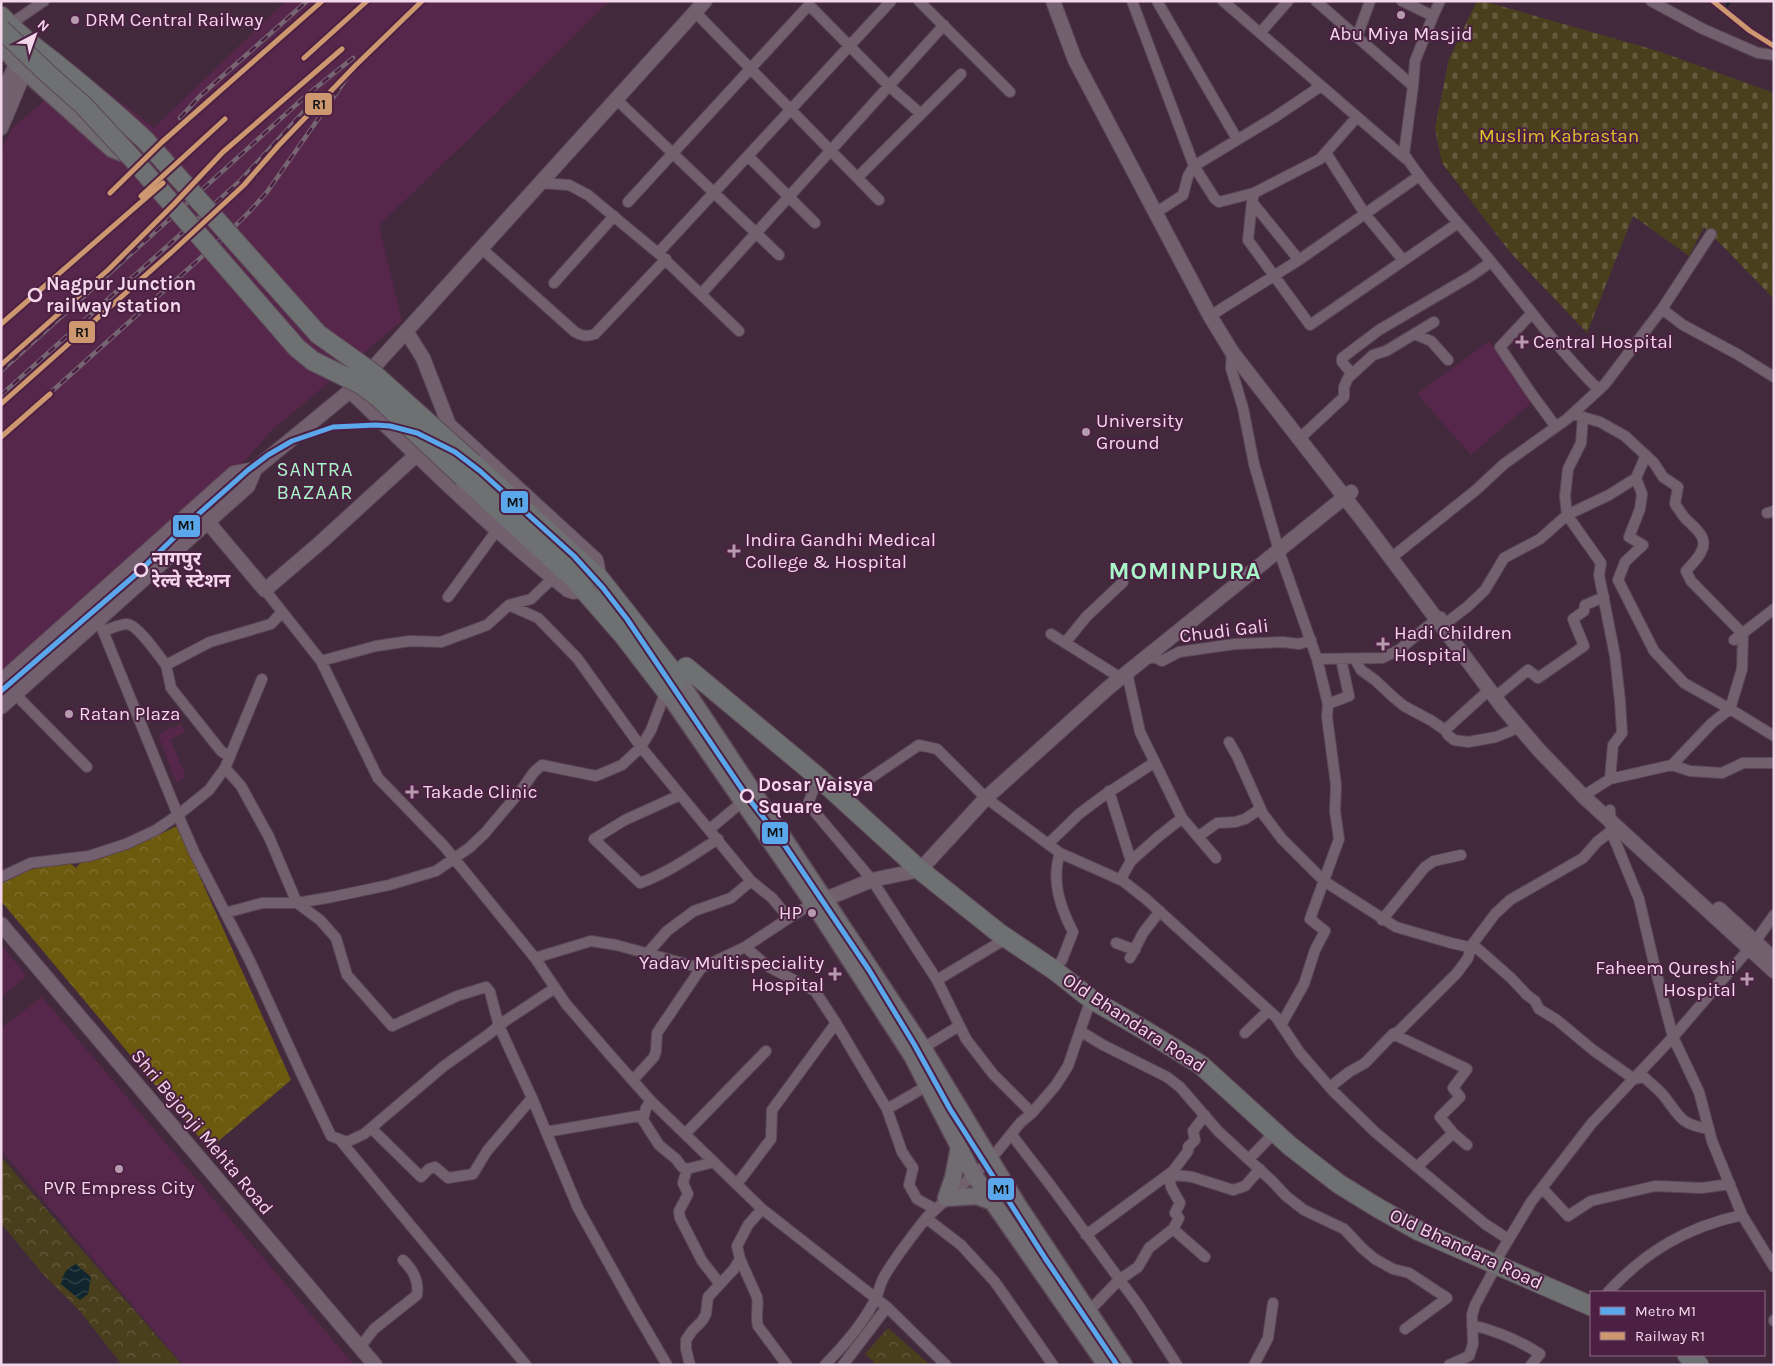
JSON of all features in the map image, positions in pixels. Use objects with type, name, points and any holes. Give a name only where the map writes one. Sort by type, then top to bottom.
[{"type":"highway","points":[[4,24],[118,115],[145,140],[318,334],[374,374],[579,585],[623,635],[676,679]]},
{"type":"highway","points":[[4,24],[48,74],[83,104],[132,158],[297,348],[313,360],[362,385],[595,574],[676,679]]},
{"type":"highway","name":"Old Bhandara Road","points":[[676,679],[818,777],[920,870],[1007,938],[1054,970],[1091,999],[1201,1064],[1290,1146],[1340,1184],[1419,1231],[1590,1306]]},
{"type":"main road","points":[[1,707],[101,626],[117,603],[248,486],[255,469],[350,391],[705,1]]},
{"type":"main road","points":[[1053,1],[1075,60],[1113,122]]},
{"type":"main road","points":[[1062,1],[1084,58],[1113,122],[1214,314],[1302,436]]},
{"type":"main road","points":[[1,45],[19,72],[45,88],[112,149],[132,158]]},
{"type":"main road","points":[[1,98],[19,72],[39,52]]},
{"type":"main road","points":[[1,128],[19,72]]},
{"type":"main road","points":[[1136,167],[1163,208],[1232,352],[1348,495],[1520,727],[1587,793]]},
{"type":"main road","points":[[406,331],[423,358],[449,425],[596,560],[595,574]]},
{"type":"main road","points":[[350,391],[415,455],[553,578],[574,592],[579,585]]},
{"type":"main road","points":[[198,505],[210,521],[212,527],[265,590],[321,542],[449,425]]},
{"type":"main road","points":[[1,681],[234,473],[255,469]]},
{"type":"main road","points":[[819,902],[872,880],[920,870],[986,798],[1124,676],[1348,495]]},
{"type":"main road","points":[[676,679],[742,802],[819,902],[923,1048],[1018,1205],[1124,1365]]},
{"type":"main road","points":[[676,679],[819,902],[912,1056],[974,1174],[1106,1365]]},
{"type":"main road","points":[[1495,692],[1610,821],[1752,946],[1774,971]]},
{"type":"main road","name":"Shri Bejonji Mehta Road","points":[[1,924],[375,1365]]},
{"type":"main road","points":[[1752,946],[1774,958]]},
{"type":"main road","points":[[941,1204],[953,1178],[959,1147]]},
{"type":"main road","points":[[941,1204],[976,1196],[993,1202]]},
{"type":"street","points":[[4,24],[44,1]]},
{"type":"street","points":[[482,248],[575,332],[582,336],[595,334],[714,193],[891,1]]},
{"type":"street","points":[[919,1],[1010,92]]},
{"type":"street","points":[[1132,1],[1194,166],[1215,199],[1219,202],[1253,198],[1320,159],[1357,117]]},
{"type":"street","points":[[1157,1],[1237,139]]},
{"type":"street","points":[[1224,1],[1408,161]]},
{"type":"street","points":[[1260,33],[1288,1]]},
{"type":"street","points":[[1316,1],[1413,86]]},
{"type":"street","points":[[1357,37],[1370,1]]},
{"type":"street","points":[[1402,1],[1433,16]]},
{"type":"street","points":[[1440,1],[1415,61],[1404,154],[1419,176],[1532,314],[1579,370],[1599,390]]},
{"type":"street","points":[[1651,1],[1703,29],[1758,53],[1774,55]]},
{"type":"street","points":[[628,202],[809,5],[890,87],[921,114]]},
{"type":"street","points":[[695,12],[880,200]]},
{"type":"street","points":[[701,294],[944,25]]},
{"type":"street","points":[[858,177],[961,74]]},
{"type":"street","points":[[1163,208],[1185,192],[1188,176],[1194,166],[1321,86]]},
{"type":"street","points":[[616,99],[779,256]]},
{"type":"street","points":[[1326,152],[1366,214],[1403,260]]},
{"type":"street","points":[[748,156],[815,223]]},
{"type":"street","points":[[1214,314],[1299,260],[1419,176]]},
{"type":"street","points":[[540,183],[569,185],[588,195],[662,256],[738,331]]},
{"type":"street","points":[[1253,198],[1299,260]]},
{"type":"street","points":[[1253,198],[1248,240],[1310,325],[1458,223]]},
{"type":"street","points":[[554,283],[614,216]]},
{"type":"street","points":[[1393,556],[1476,490],[1504,464],[1556,427],[1599,390],[1662,309],[1711,234]]},
{"type":"street","points":[[1352,374],[1342,362],[1342,358],[1379,330],[1471,276],[1491,262]]},
{"type":"street","points":[[1662,309],[1683,325],[1774,377]]},
{"type":"street","points":[[1532,314],[1500,347],[1556,427]]},
{"type":"street","points":[[1302,436],[1344,397],[1344,387],[1348,378],[1373,354],[1386,351],[1434,322]]},
{"type":"street","points":[[1414,334],[1431,341],[1448,360]]},
{"type":"street","points":[[1232,352],[1231,368],[1243,408],[1254,464],[1279,551],[1312,640],[1328,704],[1327,717],[1336,785],[1335,811],[1339,838],[1310,918],[1325,931],[1315,950],[1304,984],[1281,1025]]},
{"type":"street","points":[[1572,414],[1600,422],[1625,436],[1654,463],[1663,477],[1678,487],[1675,504],[1684,517],[1698,530],[1704,540],[1701,553],[1686,571],[1687,574],[1691,582],[1739,637],[1742,669],[1730,709],[1712,722],[1672,765]]},
{"type":"street","points":[[1583,417],[1581,443],[1568,469],[1565,496],[1568,515],[1602,563],[1599,575],[1615,656],[1622,733],[1613,745],[1610,780]]},
{"type":"street","points":[[1317,659],[1382,658],[1399,650],[1467,607],[1484,590],[1504,558],[1540,539],[1568,515],[1636,478],[1646,455]]},
{"type":"street","points":[[1636,478],[1642,494],[1640,510],[1629,537],[1643,545],[1625,562],[1618,580],[1654,651],[1684,683],[1774,736]]},
{"type":"street","points":[[448,597],[497,530]]},
{"type":"street","points":[[321,661],[376,646],[410,641],[441,642],[487,625],[509,605],[531,599],[553,578]]},
{"type":"street","points":[[1065,643],[1086,617],[1123,582]]},
{"type":"street","points":[[265,590],[321,661],[378,778],[444,846],[535,958],[566,1004],[651,1101],[762,1208],[887,1307],[946,1365]]},
{"type":"street","points":[[1445,730],[1495,692],[1528,670],[1538,678],[1584,646],[1573,619],[1584,611],[1585,605],[1604,597]]},
{"type":"street","points":[[88,603],[101,626],[194,852],[250,960],[331,1136],[347,1142],[364,1134],[444,1066],[530,1003],[556,988]]},
{"type":"street","points":[[509,605],[538,618],[577,658],[640,746],[751,881],[772,898],[788,918]]},
{"type":"street","points":[[1739,637],[1774,609]]},
{"type":"street","points":[[166,665],[210,642],[271,624],[282,612]]},
{"type":"street","points":[[101,626],[126,624],[131,626],[153,648],[166,665],[171,688],[221,750],[230,758]]},
{"type":"street","points":[[1051,634],[1124,676],[1140,732],[1182,818],[1216,858]]},
{"type":"street","name":"Chudi Gali","points":[[1143,660],[1154,657],[1162,661],[1179,652],[1235,644],[1283,642],[1299,644],[1312,640]]},
{"type":"street","points":[[1328,704],[1349,696],[1341,659]]},
{"type":"street","points":[[1356,659],[1360,670],[1375,680],[1404,706],[1445,730],[1454,740],[1468,742],[1496,737],[1520,727]]},
{"type":"street","points":[[1,877],[31,863],[89,856],[126,844],[156,830],[178,815],[209,790],[225,768],[262,679]]},
{"type":"street","points":[[225,913],[262,903],[297,903],[389,885],[436,871],[454,859],[485,833],[522,790],[534,772],[542,765],[596,776],[622,765],[640,746],[651,730],[676,679]]},
{"type":"street","points":[[15,694],[87,767]]},
{"type":"street","points":[[1229,742],[1260,809],[1282,839],[1324,881],[1382,920],[1406,930],[1478,949],[1511,978],[1527,996],[1535,1001],[1539,1009],[1634,1079],[1644,1077],[1663,1095],[1675,1113],[1692,1126],[1709,1129]]},
{"type":"street","points":[[841,798],[919,745],[937,749],[986,798],[1060,853],[1123,881],[1160,911],[1268,1010],[1300,1053],[1330,1087],[1375,1132],[1418,1166],[1436,1184],[1485,1224],[1508,1239]]},
{"type":"street","points":[[1049,843],[1079,814],[1155,762]]},
{"type":"street","points":[[1587,793],[1610,780],[1672,765],[1690,771],[1722,773],[1742,763],[1774,763]]},
{"type":"street","points":[[225,768],[241,786],[269,837],[297,903],[320,920],[336,938],[348,975],[392,1026],[457,996],[486,987],[490,992],[499,1026],[532,1098],[578,1208],[667,1365]]},
{"type":"street","points":[[818,777],[808,804],[872,880],[937,980],[966,1039],[993,1074],[1032,1113]]},
{"type":"street","points":[[1110,792],[1131,861]]},
{"type":"street","points":[[680,795],[624,820],[594,838],[640,883],[676,865],[718,839]]},
{"type":"street","points":[[710,829],[742,802]]},
{"type":"street","points":[[1199,836],[1217,823],[1235,822],[1260,809]]},
{"type":"street","points":[[1123,881],[1123,875],[1131,861],[1182,818]]},
{"type":"street","points":[[1330,1087],[1349,1072],[1365,1063],[1392,1034],[1398,1032],[1457,973],[1468,958],[1471,946],[1495,914],[1510,900],[1569,868],[1583,858],[1597,842],[1610,821]]},
{"type":"street","points":[[1610,821],[1639,899],[1673,1037],[1699,1092],[1709,1129],[1742,1215],[1774,1267]]},
{"type":"street","points":[[1054,970],[1062,960],[1073,932],[1058,897],[1056,864],[1060,853]]},
{"type":"street","points":[[1382,920],[1425,867],[1434,861],[1461,855]]},
{"type":"street","points":[[647,954],[667,931],[694,911],[731,898],[751,881]]},
{"type":"street","points":[[633,1080],[654,1057],[657,1033],[701,968],[745,947],[788,918],[819,902]]},
{"type":"street","points":[[1116,942],[1133,954],[1142,933],[1160,911]]},
{"type":"street","points":[[1448,1365],[1469,1356],[1473,1344],[1472,1315],[1475,1305],[1508,1239],[1542,1188],[1592,1123],[1673,1037],[1752,946],[1774,915]]},
{"type":"street","points":[[937,980],[1007,938]]},
{"type":"street","points":[[535,958],[591,941],[616,945],[701,968]]},
{"type":"street","points":[[745,947],[769,967],[815,991],[887,1109],[902,1152],[913,1168],[909,1185],[917,1199],[941,1204]]},
{"type":"street","points":[[825,1365],[859,1326],[876,1298],[885,1274],[926,1218],[991,1159],[1011,1134],[1056,1086],[1068,1066],[1091,999]]},
{"type":"street","points":[[1245,1033],[1268,1010]]},
{"type":"street","points":[[736,1184],[771,1139],[772,1110],[836,1023]]},
{"type":"street","points":[[923,1048],[959,1026]]},
{"type":"street","points":[[1080,1031],[1166,1077],[1180,1087],[1218,1131],[1260,1169],[1286,1196],[1304,1210],[1344,1229],[1362,1249],[1375,1259],[1409,1273],[1446,1298],[1405,1329]]},
{"type":"street","points":[[1392,1034],[1467,1069],[1453,1088],[1460,1097],[1440,1117],[1453,1133],[1467,1145]]},
{"type":"street","points":[[685,1134],[766,1050]]},
{"type":"street","points":[[887,1109],[927,1086]]},
{"type":"street","points":[[371,1128],[421,1177],[432,1167],[437,1168],[448,1178],[470,1175],[475,1171],[481,1159],[498,1137],[532,1098]]},
{"type":"street","points":[[651,1101],[643,1120],[659,1145],[682,1167],[687,1169],[714,1162]]},
{"type":"street","points":[[1086,1235],[1173,1171],[1188,1151],[1188,1147],[1195,1140],[1193,1131],[1205,1114]]},
{"type":"street","points":[[546,1132],[644,1115]]},
{"type":"street","points":[[1249,1159],[1275,1132]]},
{"type":"street","points":[[1418,1166],[1453,1133]]},
{"type":"street","points":[[1011,1134],[1139,1306],[1177,1365]]},
{"type":"street","points":[[339,1139],[523,1361],[511,1365]]},
{"type":"street","points":[[687,1169],[682,1181],[688,1194],[679,1210],[680,1218],[702,1261],[720,1284]]},
{"type":"street","points":[[1169,1174],[1192,1177],[1233,1190],[1245,1186],[1260,1169]]},
{"type":"street","points":[[1089,1311],[1119,1280],[1138,1267],[1149,1248],[1173,1229],[1179,1218],[1175,1214],[1180,1203],[1171,1187],[1169,1174]]},
{"type":"street","points":[[1542,1188],[1568,1216],[1591,1201],[1655,1186],[1702,1188],[1730,1184]]},
{"type":"street","points":[[762,1208],[741,1235],[737,1246],[740,1259],[757,1297],[756,1315],[758,1326],[787,1365]]},
{"type":"street","points":[[1609,1291],[1646,1256],[1672,1240],[1705,1225],[1742,1215]]},
{"type":"street","points":[[926,1218],[961,1246],[995,1282],[1053,1365]]},
{"type":"street","points":[[1173,1229],[1205,1257]]},
{"type":"street","points":[[690,1365],[686,1340],[706,1314],[708,1297],[740,1259]]},
{"type":"street","points":[[360,1347],[374,1329],[417,1295],[418,1286],[414,1274],[403,1260]]},
{"type":"street","points":[[1254,1365],[1268,1338],[1274,1303]]},
{"type":"street","points":[[843,1365],[887,1307]]},
{"type":"street","points":[[1472,1324],[1508,1336],[1540,1354],[1531,1365]]},
{"type":"shaded area","points":[[286,1],[609,1],[379,225],[402,321],[273,429],[218,491],[1,676],[1,150],[12,128],[50,96],[72,64],[154,128]]},
{"type":"shaded area","points":[[1489,341],[1531,403],[1471,455],[1417,394]]},
{"type":"shaded area","points":[[181,724],[185,732],[170,739],[186,777],[176,782],[158,734]]},
{"type":"shaded area","points":[[1,945],[27,976],[1,997]]},
{"type":"shaded area","points":[[42,997],[354,1365],[183,1365],[1,1150],[1,1028]]},
{"type":"green space","name":"Muslim Kabrastan","points":[[1477,1],[1483,1],[1658,51],[1774,93],[1774,299],[1704,227],[1689,256],[1633,216],[1587,333],[1510,252],[1442,163],[1435,128],[1449,59]]},
{"type":"green space","points":[[177,826],[291,1080],[209,1149],[1,901],[1,884],[29,870],[69,862],[76,868],[81,862],[129,849]]},
{"type":"green space","points":[[1,1157],[182,1365],[122,1365],[79,1310],[42,1273],[1,1223]]},
{"type":"green space","points":[[888,1328],[928,1363],[926,1365],[874,1365],[874,1362],[865,1354]]},
{"type":"water","points":[[76,1264],[91,1277],[88,1294],[80,1300],[61,1284],[66,1272]]},
{"type":"waterway","points":[[1723,11],[1730,1]]},
{"type":"railway","points":[[180,118],[199,97],[307,1]]},
{"type":"railway","points":[[110,193],[162,142],[322,1]]},
{"type":"railway","points":[[1713,1],[1750,31],[1774,46]]},
{"type":"railway","points":[[1,371],[308,94],[353,58]]},
{"type":"railway","points":[[1,437],[225,236],[251,210],[267,192],[356,65]]},
{"type":"railway","points":[[1,395],[240,181],[319,95]]},
{"type":"metro line","name":"M1","points":[[1,691],[141,570],[194,518],[248,470],[268,455],[292,441],[333,427],[376,425],[390,426],[417,433],[455,452],[480,471],[574,556],[603,588],[627,619],[746,795],[786,847],[869,970],[914,1044],[950,1109],[1045,1258],[1117,1365]]},
{"type":"rail line","name":"R1","points":[[110,193],[162,142],[322,1]]},
{"type":"rail line","name":"R1","points":[[304,58],[367,1]]},
{"type":"rail line","name":"R1","points":[[1,404],[244,185],[279,145],[356,65],[422,1]]},
{"type":"rail line","name":"R1","points":[[1713,1],[1750,31],[1774,46]]},
{"type":"rail line","name":"R1","points":[[1,365],[109,269],[223,152],[342,49]]},
{"type":"rail line","name":"R1","points":[[141,196],[225,119]]},
{"type":"rail line","name":"R1","points":[[1,324],[163,183]]},
{"type":"rail line","name":"R1","points":[[1,437],[50,394]]},
{"type":"place","name":"Abu Miya Masjid","points":[[1401,15]]},
{"type":"place","name":"DRM Central Railway","points":[[75,20]]},
{"type":"place","name":"Nagpur Junction railway station","points":[[35,295]]},
{"type":"place","name":"Central Hospital","points":[[1522,342]]},
{"type":"place","name":"University Ground","points":[[1086,432]]},
{"type":"place","name":"Indira Gandhi Medical College & Hospital","points":[[734,551]]},
{"type":"place","name":"नागपुर रेल्वे स्टेशन","points":[[141,570]]},
{"type":"place","name":"Hadi Children Hospital","points":[[1383,644]]},
{"type":"place","name":"Ratan Plaza","points":[[69,714]]},
{"type":"place","name":"Takade Clinic","points":[[412,792]]},
{"type":"place","name":"Dosar Vaisya Square","points":[[747,796]]},
{"type":"place","name":"HP","points":[[812,913]]},
{"type":"place","name":"Yadav Multispeciality Hospital","points":[[835,974]]},
{"type":"place","name":"Faheem Qureshi Hospital","points":[[1747,979]]},
{"type":"place","name":"PVR Empress City","points":[[119,1169]]},
{"type":"district","name":"SANTRA BAZAAR","points":[[315,480]]},
{"type":"district","name":"MOMINPURA","points":[[1185,571]]}]
